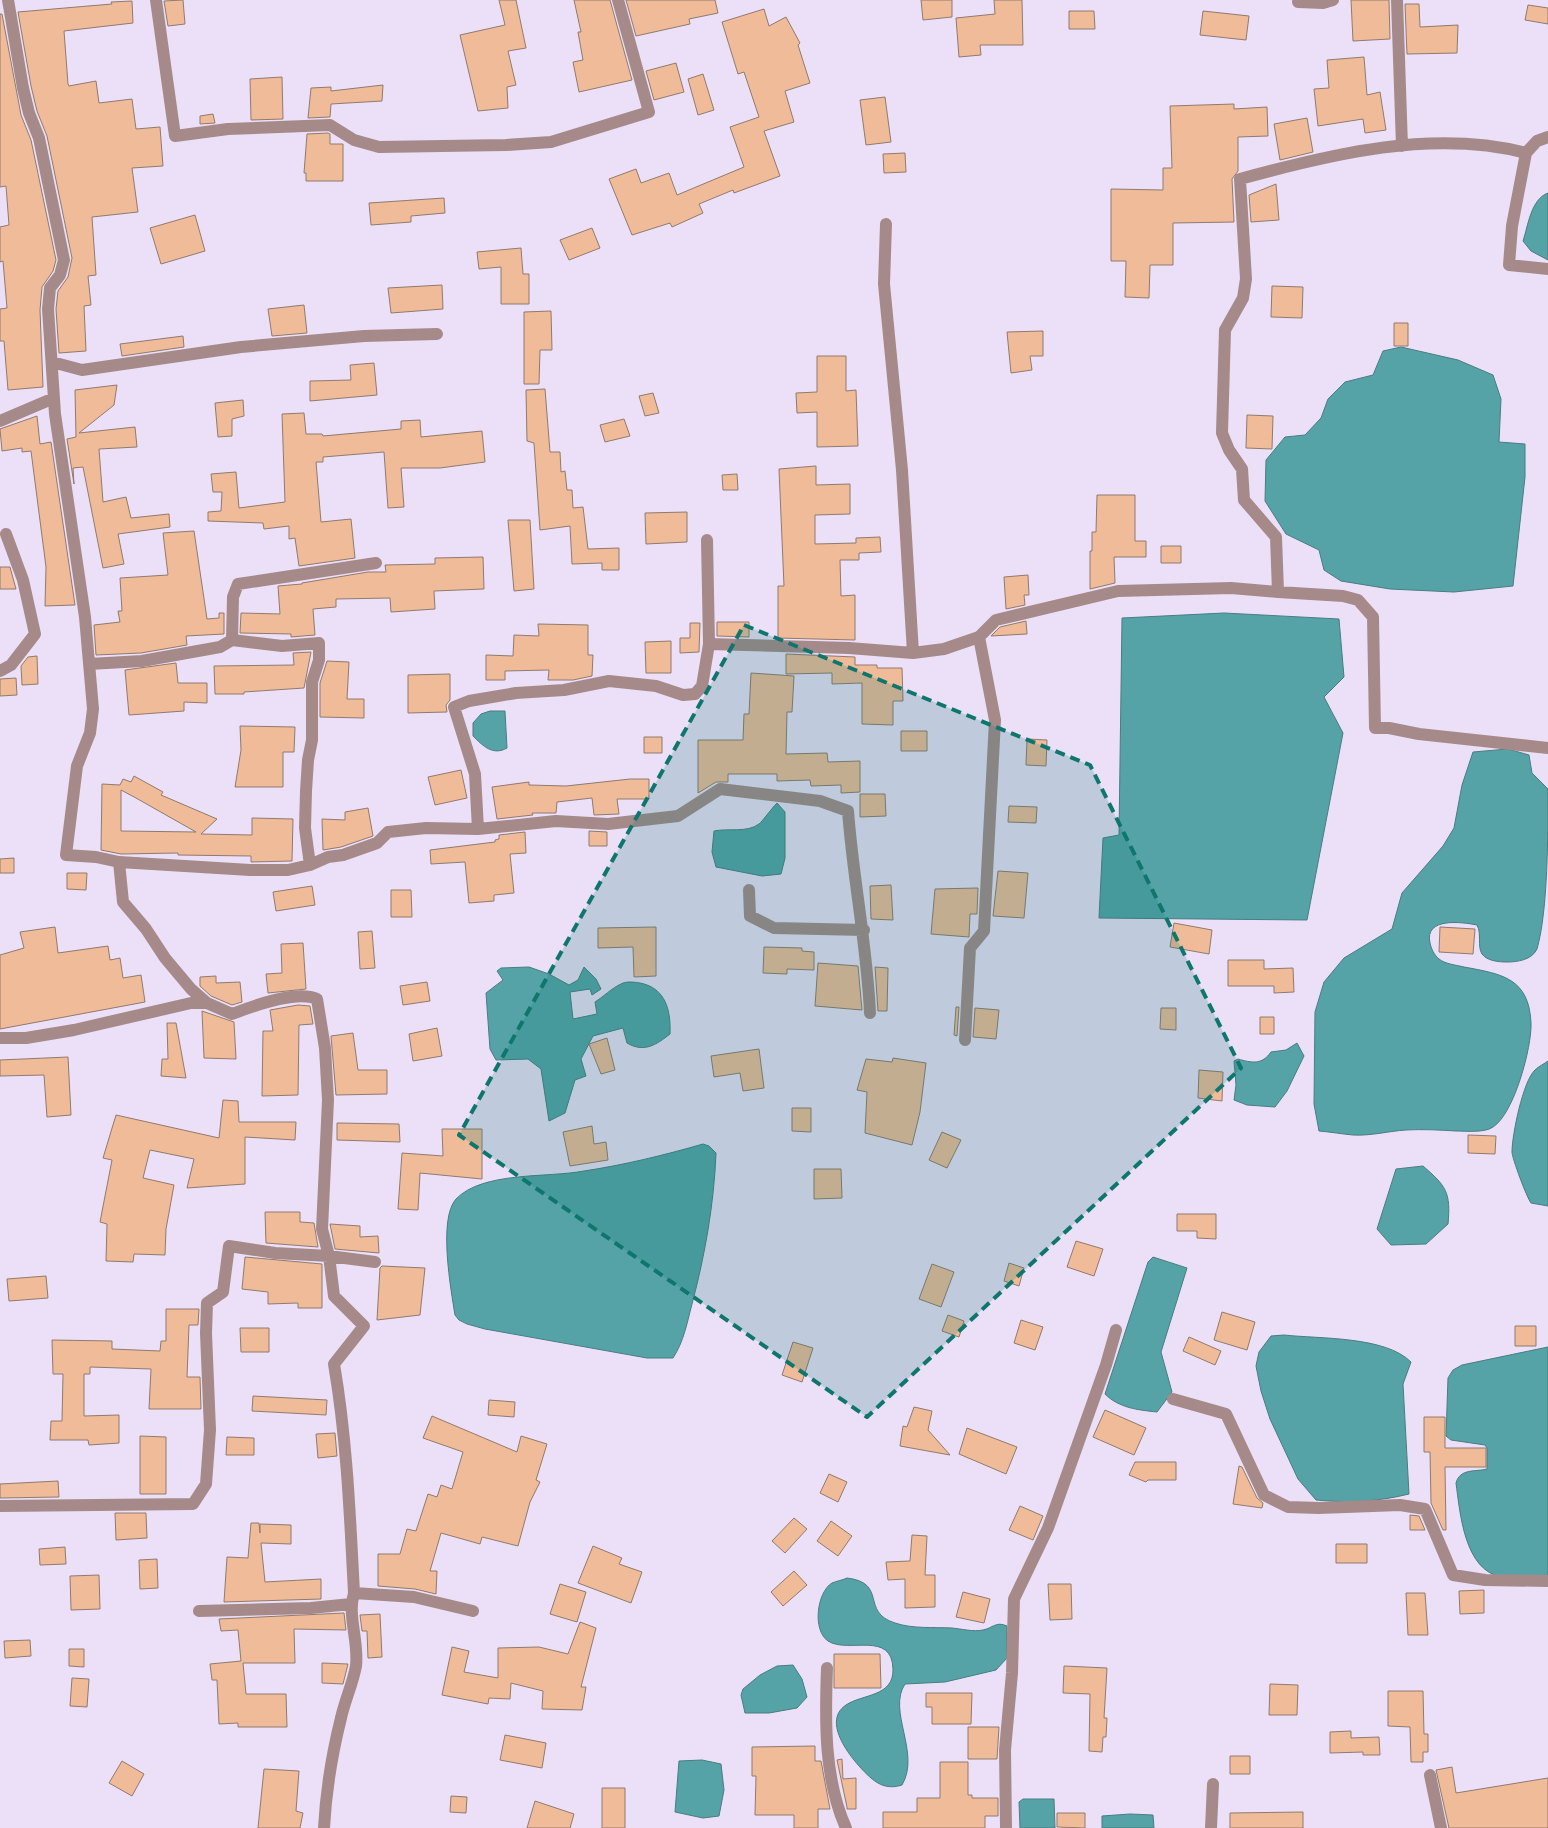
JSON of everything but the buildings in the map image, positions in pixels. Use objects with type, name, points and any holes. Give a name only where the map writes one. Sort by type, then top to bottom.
[{"type":"street","points":[[8,0],[28,113],[39,138],[64,260],[60,275],[50,288],[48,309],[54,398],[85,617],[93,709],[90,733],[76,766],[66,855],[96,857],[119,862],[250,870],[288,870],[310,866],[328,857],[343,855],[377,843],[388,832],[426,828],[478,829],[556,821],[608,824],[678,816],[720,789],[820,801],[848,811],[852,866],[864,930],[870,1013]]},
{"type":"street","points":[[156,0],[175,136],[228,129],[330,125],[354,140],[379,147],[506,145],[551,142],[648,112],[618,0]]},
{"type":"street","points":[[1298,2],[1323,3],[1333,0]]},
{"type":"street","points":[[1397,0],[1402,146]]},
{"type":"street","points":[[1548,137],[1537,141],[1526,152],[1512,226],[1508,265],[1548,269]]},
{"type":"street","points":[[1278,592],[1276,537],[1244,500],[1242,469],[1229,450],[1222,433],[1225,330],[1243,298],[1246,279],[1240,179],[1340,154],[1402,146],[1478,143],[1526,152]]},
{"type":"street","points":[[886,224],[884,284],[902,470],[912,653]]},
{"type":"street","points":[[52,362],[82,370],[148,362],[241,347],[364,336],[437,334]]},
{"type":"street","points":[[0,421],[54,398]]},
{"type":"street","points":[[0,671],[11,665],[35,634],[23,580],[6,534]]},
{"type":"street","points":[[478,829],[475,774],[454,707],[469,701],[516,693],[564,690],[609,681],[656,686],[683,695],[695,694],[702,686],[709,644],[707,540]]},
{"type":"street","points":[[232,640],[233,597],[238,584],[376,563]]},
{"type":"street","points":[[709,644],[849,648],[912,653],[944,649],[979,637],[996,620],[1118,590],[1231,588],[1343,596],[1358,600],[1373,617],[1375,728],[1389,728],[1419,734],[1548,748]]},
{"type":"street","points":[[965,1040],[970,948],[984,931],[995,720],[979,637]]},
{"type":"street","points":[[89,664],[142,661],[220,648],[232,640],[282,646],[319,643],[319,660],[312,682],[312,740],[308,760],[306,791],[306,828],[310,866]]},
{"type":"street","points":[[119,862],[123,902],[146,929],[165,958],[191,990],[207,1003],[232,1014],[260,1003],[308,996],[317,999],[325,1048],[328,1100],[322,1229],[330,1256],[334,1296],[364,1326],[334,1364],[342,1412],[349,1479],[356,1666],[341,1717],[326,1787],[324,1828]]},
{"type":"street","points":[[749,890],[750,916],[774,928],[864,930]]},
{"type":"street","points":[[0,1038],[26,1038],[74,1030],[191,1003],[207,1003]]},
{"type":"street","points":[[0,1506],[193,1504],[206,1484],[210,1430],[206,1333],[207,1303],[224,1292],[229,1246],[275,1253],[330,1256],[374,1262]]},
{"type":"street","points":[[1006,1828],[1005,1750],[1012,1673],[1014,1599],[1048,1528],[1106,1366],[1116,1330]]},
{"type":"street","points":[[1173,1398],[1226,1414],[1264,1495],[1288,1507],[1311,1508],[1377,1504],[1425,1509],[1453,1575],[1485,1580],[1548,1581]]},
{"type":"street","points":[[199,1610],[311,1608],[352,1599],[414,1598],[474,1611]]},
{"type":"street","points":[[827,1668],[825,1714],[829,1759],[837,1808],[846,1828]]},
{"type":"street","points":[[1430,1774],[1441,1828]]},
{"type":"street","points":[[1211,1828],[1213,1784]]},
{"type":"highlighted area","points":[[744,625],[1090,765],[1241,1068],[867,1417],[459,1135]]},
{"type":"shaded area","points":[[1548,193],[1548,260],[1531,251],[1523,241],[1534,207],[1542,196]]},
{"type":"shaded area","points":[[1401,347],[1458,360],[1493,375],[1501,399],[1499,442],[1525,444],[1525,477],[1513,586],[1454,592],[1390,589],[1341,581],[1324,570],[1319,550],[1286,534],[1265,501],[1266,460],[1285,437],[1305,435],[1321,418],[1328,399],[1345,382],[1373,375],[1383,351]]},
{"type":"shaded area","points":[[1224,613],[1339,619],[1344,677],[1324,697],[1343,733],[1307,920],[1099,918],[1103,838],[1119,835],[1122,618]]},
{"type":"shaded area","points":[[490,711],[505,711],[507,748],[502,750],[488,749],[473,736],[473,723],[481,714]]},
{"type":"shaded area","points":[[1508,749],[1529,755],[1532,773],[1548,789],[1545,893],[1541,933],[1537,949],[1532,956],[1520,961],[1490,960],[1482,954],[1477,925],[1462,923],[1438,925],[1430,935],[1430,943],[1436,956],[1441,961],[1501,976],[1519,987],[1525,996],[1529,1008],[1531,1034],[1525,1063],[1515,1095],[1501,1120],[1490,1129],[1480,1131],[1412,1130],[1353,1135],[1319,1131],[1314,1104],[1315,1012],[1324,982],[1344,958],[1392,929],[1402,893],[1443,846],[1454,828],[1462,785],[1473,752]]},
{"type":"shaded area","points":[[777,803],[785,812],[785,858],[781,874],[762,876],[716,867],[712,852],[714,831],[754,827],[760,823]]},
{"type":"shaded area","points":[[529,967],[549,974],[569,985],[578,980],[584,967],[596,979],[601,989],[592,995],[590,989],[570,992],[573,1019],[597,1014],[595,1002],[623,983],[635,982],[649,986],[661,995],[665,1002],[668,1009],[670,1034],[655,1044],[644,1047],[633,1046],[627,1043],[623,1028],[593,1036],[581,1059],[586,1076],[575,1080],[565,1113],[549,1121],[541,1069],[528,1059],[496,1060],[490,1049],[486,993],[503,980],[497,971],[501,968]]},
{"type":"shaded area","points":[[1297,1043],[1304,1056],[1287,1091],[1275,1107],[1247,1105],[1234,1100],[1236,1085],[1234,1061],[1238,1059],[1252,1062],[1260,1061],[1271,1052],[1286,1050]]},
{"type":"shaded area","points":[[1548,1061],[1548,1206],[1531,1203],[1514,1162],[1512,1152],[1516,1121],[1526,1085],[1535,1070]]},
{"type":"shaded area","points":[[703,1144],[709,1146],[716,1153],[711,1210],[701,1267],[683,1338],[673,1358],[647,1358],[485,1329],[467,1324],[459,1320],[455,1315],[447,1255],[448,1222],[456,1199],[468,1190],[482,1184],[517,1177],[569,1173],[614,1166]]},
{"type":"shaded area","points":[[1423,1166],[1437,1179],[1445,1190],[1449,1204],[1448,1224],[1426,1244],[1391,1245],[1377,1229],[1396,1169]]},
{"type":"shaded area","points":[[1153,1257],[1187,1268],[1161,1352],[1172,1392],[1157,1412],[1123,1405],[1110,1399],[1105,1394],[1148,1262]]},
{"type":"shaded area","points":[[1271,1336],[1333,1338],[1369,1343],[1385,1347],[1411,1362],[1403,1384],[1409,1494],[1362,1501],[1316,1500],[1298,1479],[1270,1419],[1261,1391],[1256,1366],[1259,1352]]},
{"type":"shaded area","points":[[1548,1347],[1548,1577],[1502,1577],[1489,1572],[1479,1564],[1466,1539],[1456,1483],[1458,1478],[1465,1473],[1487,1469],[1487,1448],[1485,1445],[1451,1440],[1446,1436],[1448,1378],[1453,1370],[1462,1365]]},
{"type":"shaded area","points":[[847,1578],[859,1581],[867,1586],[878,1612],[895,1623],[916,1627],[975,1631],[997,1625],[1007,1626],[1007,1658],[996,1670],[945,1682],[905,1684],[900,1695],[900,1707],[908,1760],[907,1773],[902,1785],[885,1786],[871,1778],[849,1754],[838,1733],[836,1722],[839,1713],[846,1705],[853,1701],[883,1690],[892,1678],[893,1669],[891,1657],[885,1650],[877,1646],[836,1644],[828,1641],[823,1636],[818,1620],[818,1611],[823,1594],[832,1583]]},
{"type":"shaded area","points":[[793,1665],[802,1679],[807,1697],[797,1708],[769,1713],[745,1713],[741,1695],[743,1689],[760,1675],[777,1666]]},
{"type":"shaded area","points":[[702,1760],[721,1764],[724,1790],[719,1816],[703,1818],[675,1812],[679,1761]]},
{"type":"shaded area","points":[[1023,1799],[1054,1799],[1055,1828],[1020,1828],[1019,1802]]},
{"type":"shaded area","points":[[1153,1815],[1154,1828],[1102,1828],[1102,1816]]}]
